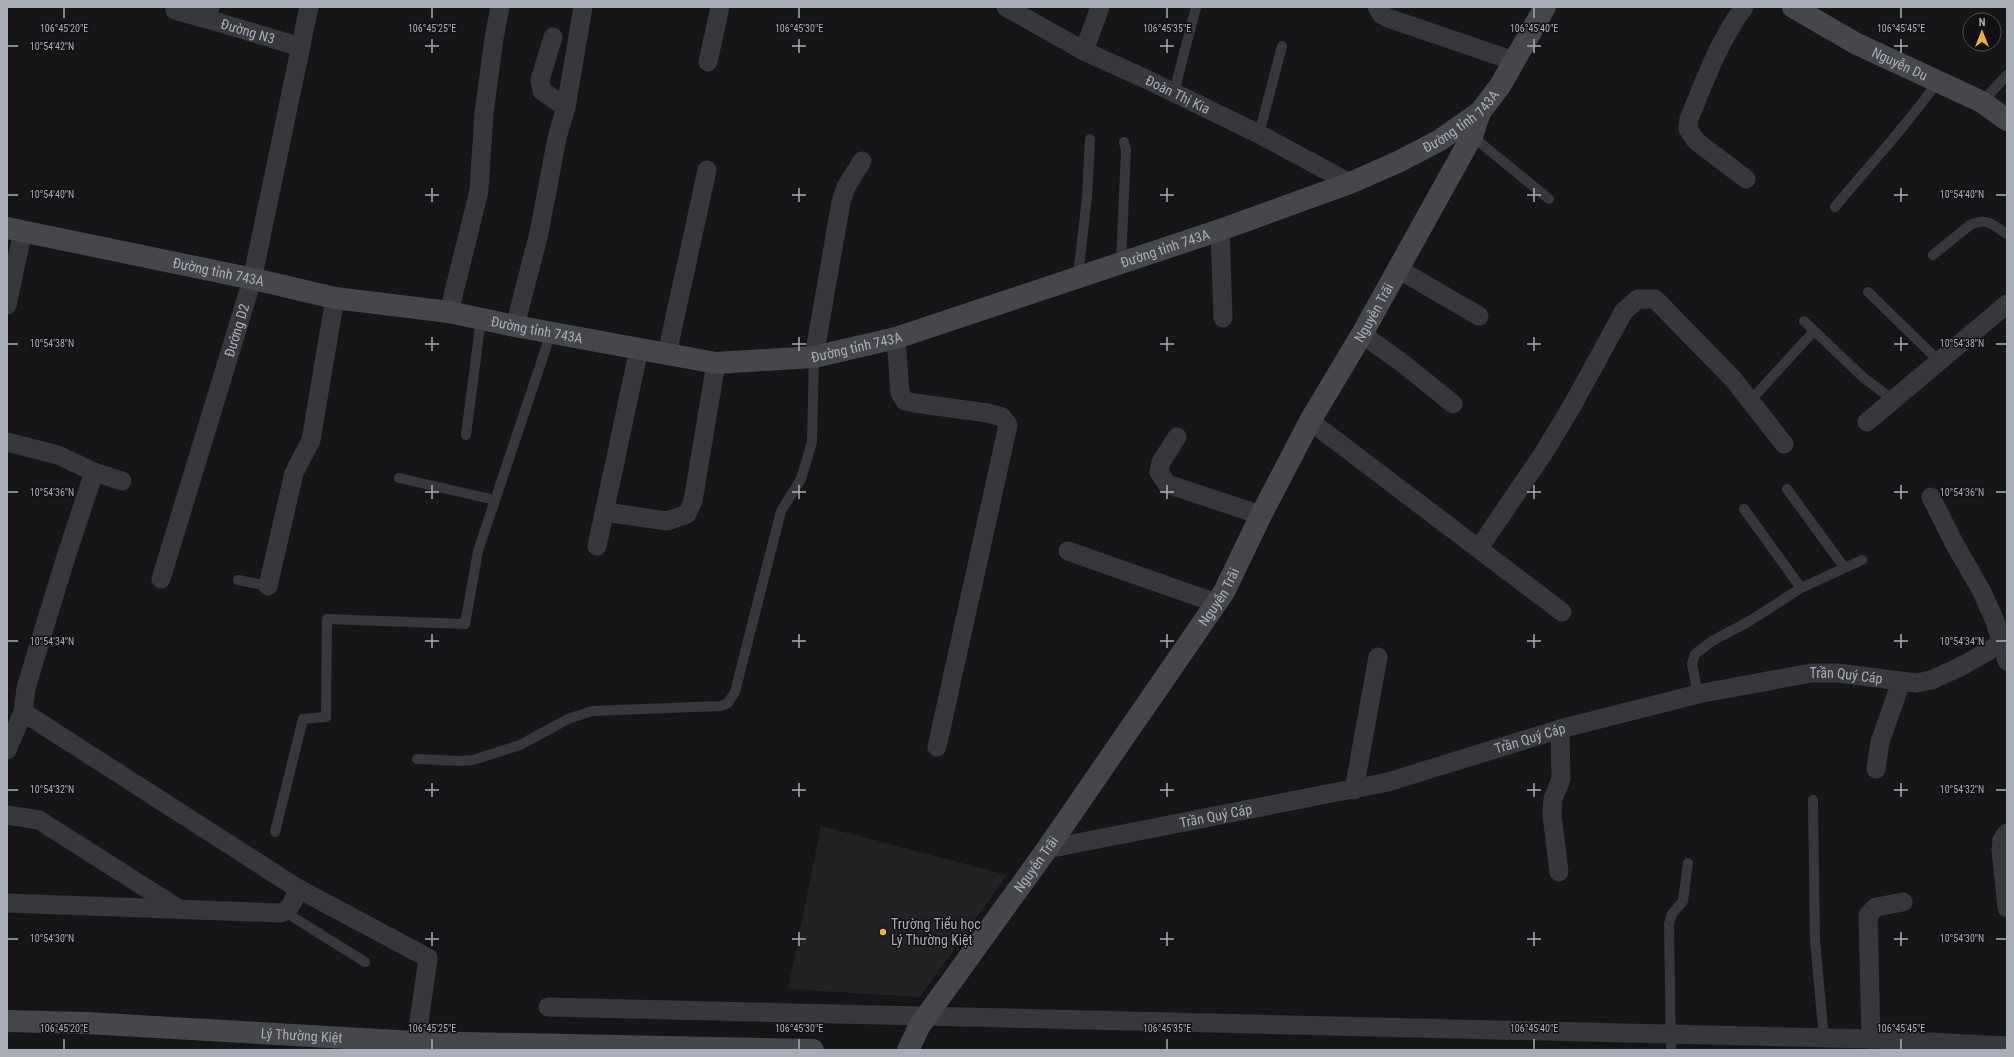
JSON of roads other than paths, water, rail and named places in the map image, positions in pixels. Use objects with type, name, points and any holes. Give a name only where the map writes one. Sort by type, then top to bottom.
[{"type":"main road","name":"Đường tỉnh 743A","points":[[15,230],[335,298],[449,312],[551,333],[716,363],[814,357],[896,338],[1078,276],[1220,230],[1350,183],[1398,162],[1440,140],[1480,112],[1500,86],[1545,7]]},
{"type":"main road","name":"Nguyễn Du","points":[[1796,8],[1855,43],[1982,102],[2007,120]]},
{"type":"main road","name":"Nguyễn Trãi","points":[[908,1050],[920,1025],[1047,850],[1224,592],[1261,515],[1310,421],[1362,334],[1472,136],[1480,112]]},
{"type":"main road","name":"Lý Thường Kiệt","points":[[7,1021],[94,1023],[415,1046],[813,1050]]},
{"type":"street","name":"Đường D2","points":[[161,579],[252,280],[309,7]]},
{"type":"street","points":[[449,312],[479,192],[484,113],[494,38],[500,7]]},
{"type":"street","points":[[515,326],[539,233],[557,138],[566,107],[583,7]]},
{"type":"street","points":[[708,62],[720,7]]},
{"type":"street","name":"Đoàn Thị Kia","points":[[1007,7],[1084,51],[1174,92],[1258,134],[1350,183]]},
{"type":"street","points":[[1084,51],[1100,7]]},
{"type":"street","points":[[1377,7],[1381,14],[1388,18],[1514,60]]},
{"type":"street","points":[[1744,7],[1730,26],[1717,50],[1689,119],[1688,129],[1696,141],[1746,179]]},
{"type":"street","name":"Đường N3","points":[[175,10],[209,13],[301,47]]},
{"type":"street","points":[[553,37],[540,80],[542,91],[566,107]]},
{"type":"street","points":[[814,357],[840,202],[846,187],[862,161]]},
{"type":"street","points":[[667,354],[707,170]]},
{"type":"street","points":[[7,305],[15,230]]},
{"type":"street","points":[[1220,230],[1223,318]]},
{"type":"street","points":[[1398,269],[1479,316]]},
{"type":"street","points":[[268,586],[294,473],[311,440],[335,298]]},
{"type":"street","points":[[1479,548],[1544,454],[1576,400],[1624,311],[1638,298],[1655,298],[1733,379],[1784,444]]},
{"type":"street","points":[[1867,422],[2007,304]]},
{"type":"street","points":[[1362,334],[1405,365],[1453,404]]},
{"type":"street","points":[[896,338],[900,393],[904,400],[914,404],[988,413],[1002,417],[1008,425],[937,747]]},
{"type":"street","points":[[597,546],[639,349]]},
{"type":"street","points":[[605,512],[667,521],[687,514],[693,501],[716,363]]},
{"type":"street","points":[[1310,421],[1562,612]]},
{"type":"street","points":[[1177,438],[1161,462],[1159,472],[1167,484],[1261,515]]},
{"type":"street","points":[[7,442],[58,455],[94,472],[122,481]]},
{"type":"street","points":[[7,750],[23,712],[26,688],[65,560],[94,472]]},
{"type":"street","points":[[1931,497],[1954,544],[1981,590],[2004,641],[2007,661]]},
{"type":"street","points":[[1068,551],[1216,603]]},
{"type":"street","name":"Trần Quý Cáp","points":[[1047,850],[1388,782],[1560,729],[1698,694],[1811,673],[1838,673],[1916,683],[1931,680],[1960,667],[2004,641]]},
{"type":"street","points":[[1354,790],[1378,657]]},
{"type":"street","points":[[1876,769],[1880,742],[1901,682]]},
{"type":"street","points":[[23,712],[297,888],[428,958],[415,1046]]},
{"type":"street","points":[[1559,872],[1552,815],[1553,799],[1562,779],[1560,729]]},
{"type":"street","points":[[7,815],[39,820],[180,909]]},
{"type":"street","points":[[2007,833],[2002,840],[2002,850],[2007,908]]},
{"type":"street","points":[[7,903],[285,912],[294,901],[297,888]]},
{"type":"street","points":[[1871,1039],[1868,914],[1876,907],[1903,902]]},
{"type":"street","points":[[548,1007],[927,1015],[1671,1043],[1871,1039],[2007,1046]]},
{"type":"lane","points":[[1174,92],[1196,7]]},
{"type":"lane","points":[[1258,134],[1282,46]]},
{"type":"lane","points":[[1982,102],[2007,75]]},
{"type":"lane","points":[[1834,207],[1882,149],[1915,114],[1938,81]]},
{"type":"lane","points":[[1472,136],[1549,199]]},
{"type":"lane","points":[[1078,276],[1087,197],[1090,139]]},
{"type":"lane","points":[[1121,262],[1126,150],[1124,142]]},
{"type":"lane","points":[[1933,255],[1970,225],[1977,222],[1987,221],[2007,234]]},
{"type":"lane","points":[[1868,292],[1939,361]]},
{"type":"lane","points":[[466,435],[481,319]]},
{"type":"lane","points":[[1804,321],[1864,378],[1892,400]]},
{"type":"lane","points":[[1750,400],[1814,331]]},
{"type":"lane","points":[[275,832],[303,719],[326,717],[327,619],[465,624],[478,551],[551,333]]},
{"type":"lane","points":[[417,759],[458,761],[473,760],[520,744],[568,719],[592,711],[720,706],[728,703],[736,692],[781,511],[801,479],[812,442],[814,357]]},
{"type":"lane","points":[[399,478],[495,500]]},
{"type":"lane","points":[[1787,489],[1844,567]]},
{"type":"lane","points":[[1744,510],[1801,588]]},
{"type":"lane","points":[[1698,694],[1692,664],[1695,654],[1712,641],[1748,622],[1801,588],[1862,560]]},
{"type":"lane","points":[[238,580],[268,586]]},
{"type":"lane","points":[[1813,800],[1815,940],[1824,1039]]},
{"type":"lane","points":[[1671,1043],[1669,924],[1672,914],[1684,901],[1688,863]]},
{"type":"lane","points":[[285,912],[365,962]]},
{"type":"place","name":"Trường Tiểu học Lý Thường Kiệt","points":[[883,932]]}]
